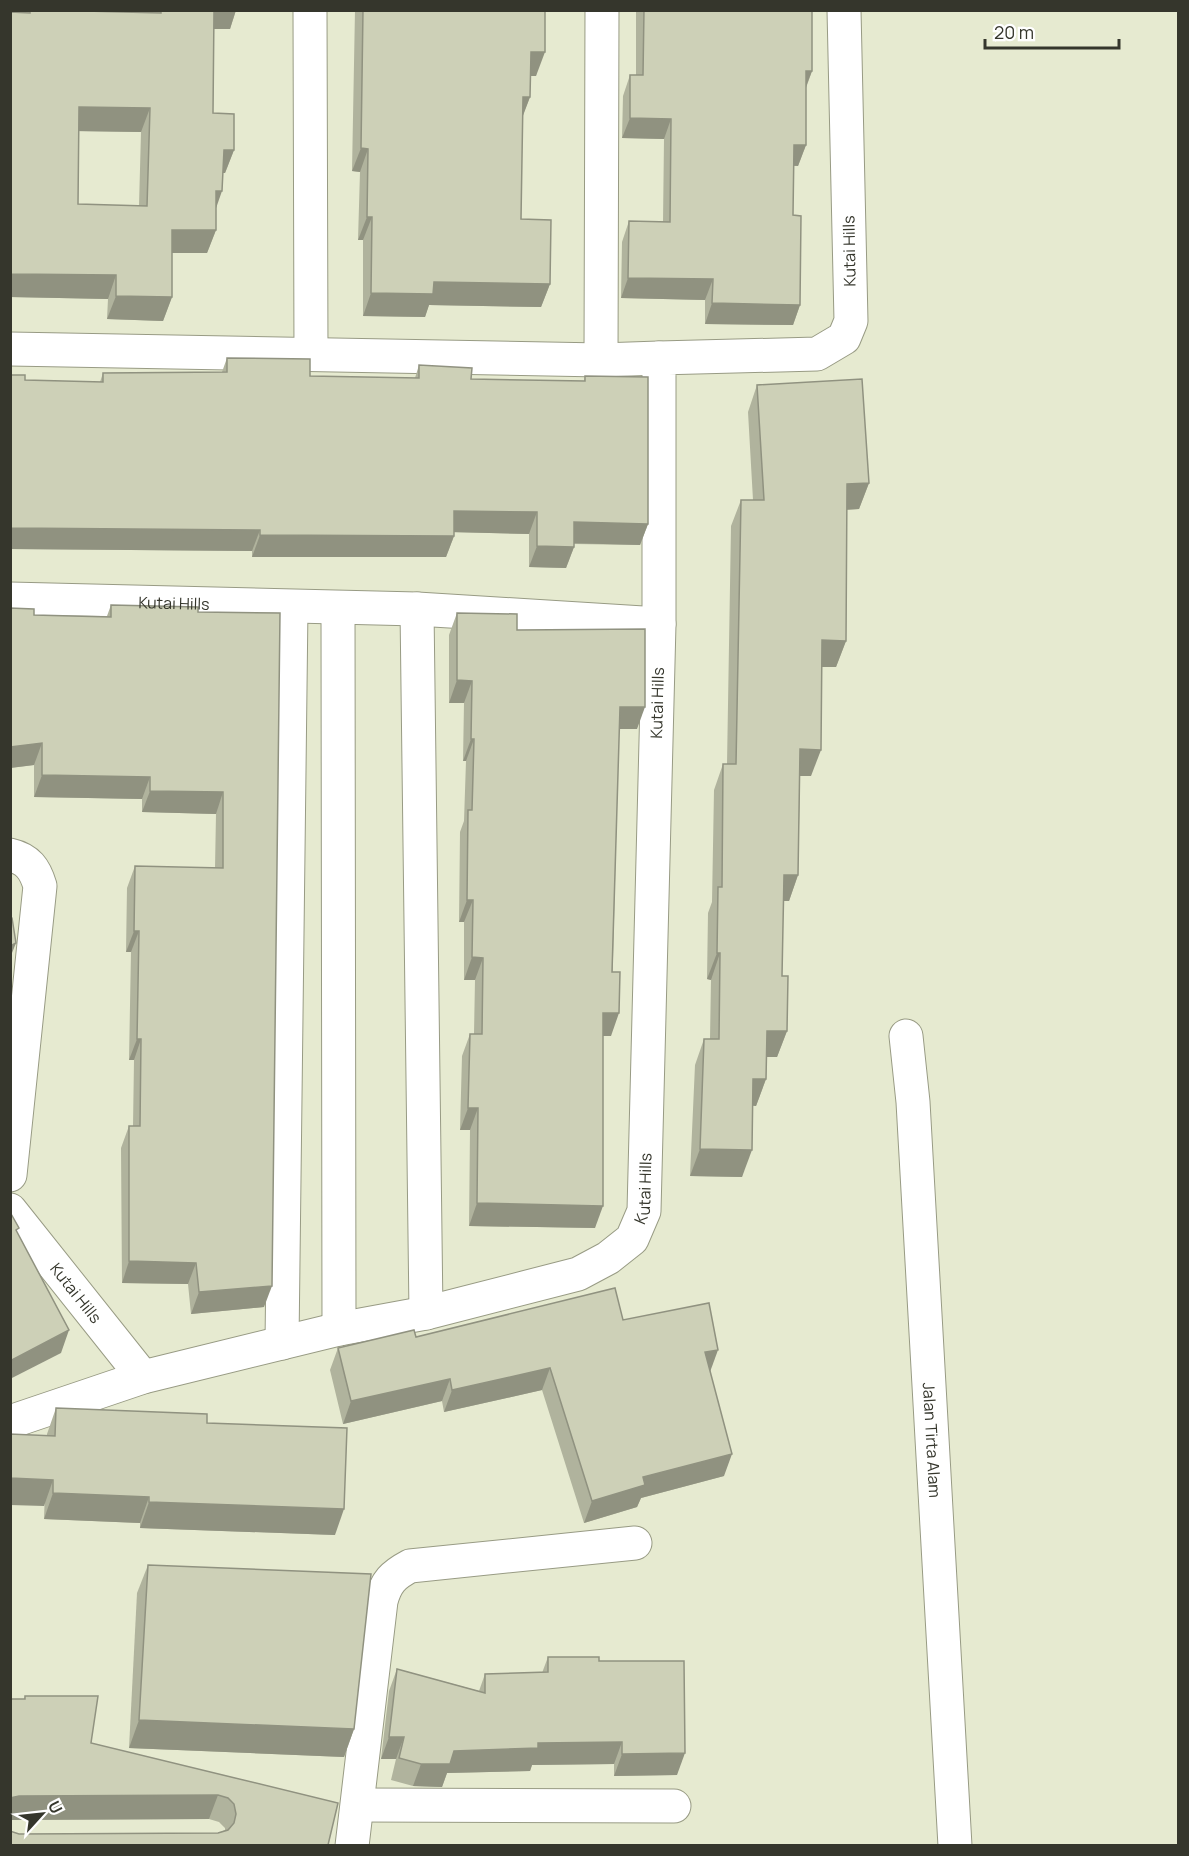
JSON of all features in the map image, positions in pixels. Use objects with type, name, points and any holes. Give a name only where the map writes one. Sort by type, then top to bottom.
[{"type":"street","points":[[310,10],[311,354]]},
{"type":"street","points":[[601,360],[602,10]]},
{"type":"street","name":"Kutai Hills","points":[[10,349],[601,360],[817,354],[844,338],[851,321],[844,10]]},
{"type":"street","name":"Kutai Hills","points":[[10,1422],[143,1377],[339,1329],[426,1313],[578,1274],[608,1258],[632,1239],[644,1211],[659,624],[659,358]]},
{"type":"street","name":"Kutai Hills","points":[[10,599],[417,609],[659,624]]},
{"type":"street","points":[[282,1343],[291,607]]},
{"type":"street","points":[[338,608],[339,1329]]},
{"type":"street","points":[[417,609],[426,1313]]},
{"type":"street","points":[[10,855],[26,861],[35,871],[40,886],[10,1175]]},
{"type":"street","name":"Jalan Tirta Alam","points":[[906,1036],[914,1114],[955,1845]]},
{"type":"street","name":"Kutai Hills","points":[[10,1210],[143,1377]]},
{"type":"street","points":[[352,1845],[359,1805],[381,1601],[386,1584],[396,1573],[410,1566],[635,1543]]},
{"type":"street","points":[[359,1805],[674,1806]]},
{"type":"building","points":[[30,10],[161,13],[161,10],[214,10],[213,113],[234,114],[234,150],[224,150],[222,191],[216,191],[216,230],[172,230],[172,297],[116,296],[116,275],[10,274],[10,12],[30,13]],"holes":[[[79,107],[150,108],[147,206],[78,204]]]},
{"type":"building","points":[[363,10],[545,10],[545,52],[531,52],[530,97],[523,97],[521,219],[551,220],[550,284],[434,282],[433,294],[371,293],[372,217],[367,217],[368,149],[361,148]]},
{"type":"building","points":[[644,10],[812,10],[812,71],[806,71],[806,145],[794,145],[793,215],[801,216],[800,305],[712,303],[713,279],[628,278],[629,221],[670,222],[671,119],[630,118],[630,75],[643,75]]},
{"type":"building","points":[[227,358],[310,359],[310,376],[419,378],[419,365],[472,368],[471,379],[585,381],[585,376],[648,377],[648,524],[574,522],[574,547],[537,546],[537,512],[454,511],[454,536],[260,535],[260,530],[11,528],[10,533],[10,375],[25,375],[25,380],[103,382],[103,373],[227,372]]},
{"type":"building","points":[[862,379],[869,483],[847,484],[846,641],[822,640],[821,750],[800,749],[798,875],[784,875],[782,976],[788,976],[787,1031],[767,1031],[766,1079],[753,1079],[752,1150],[700,1149],[704,1039],[719,1039],[720,953],[717,953],[718,887],[722,887],[723,764],[736,764],[741,500],[764,500],[757,385]]},
{"type":"building","points":[[111,605],[198,607],[198,612],[280,613],[272,1286],[199,1292],[196,1263],[129,1261],[129,1126],[140,1126],[141,1039],[137,1039],[139,931],[134,931],[135,866],[223,868],[223,792],[150,791],[150,777],[42,775],[42,743],[10,747],[10,608],[34,609],[34,615],[111,617]]},
{"type":"building","points":[[457,613],[517,614],[517,630],[645,629],[645,707],[620,707],[612,972],[620,972],[619,1013],[603,1013],[603,1206],[477,1203],[478,1108],[468,1108],[470,1034],[482,1034],[483,958],[472,957],[473,900],[467,900],[468,810],[472,810],[474,739],[471,739],[472,681],[457,680]]},
{"type":"building","points":[[10,916],[16,943],[10,946]]},
{"type":"building","points":[[10,1212],[19,1228],[16,1230],[69,1330],[10,1361]]},
{"type":"building","points":[[615,1288],[623,1320],[709,1303],[718,1350],[705,1352],[732,1454],[643,1477],[645,1485],[592,1501],[550,1368],[452,1390],[450,1379],[351,1401],[338,1348],[414,1330],[416,1337]]},
{"type":"building","points":[[56,1408],[207,1414],[207,1423],[347,1428],[344,1509],[149,1502],[149,1497],[53,1493],[53,1480],[10,1478],[10,1434],[55,1436]]},
{"type":"building","points":[[148,1565],[371,1574],[354,1729],[139,1720]]},
{"type":"building","points":[[548,1657],[599,1657],[599,1661],[684,1661],[685,1753],[622,1754],[622,1742],[538,1743],[538,1748],[454,1751],[450,1764],[421,1764],[399,1758],[404,1737],[389,1737],[397,1669],[485,1693],[485,1674],[548,1672]]},
{"type":"building","points":[[25,1696],[98,1696],[91,1743],[338,1803],[328,1845],[10,1845],[10,1831],[19,1834],[218,1833],[228,1830],[234,1823],[236,1814],[234,1804],[228,1798],[218,1795],[19,1796],[10,1798],[10,1699],[25,1699]]}]
